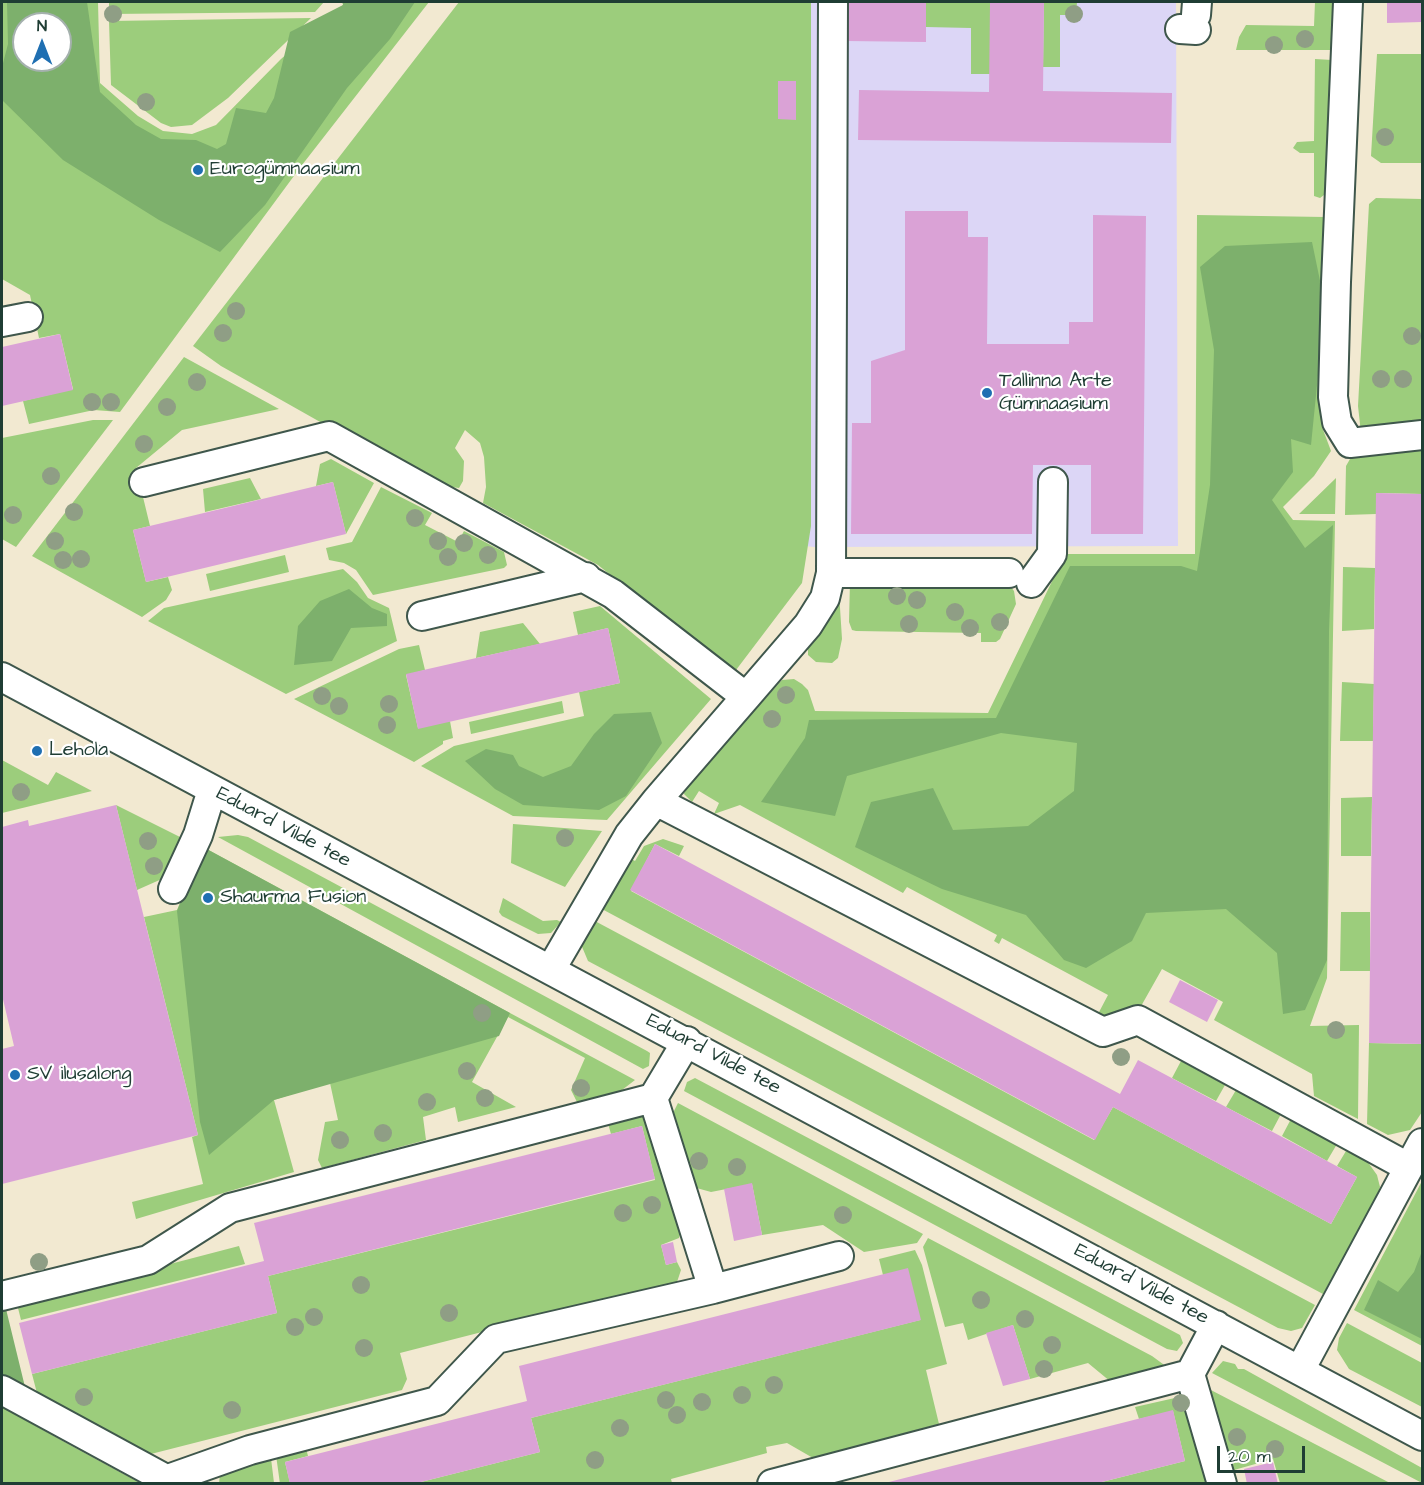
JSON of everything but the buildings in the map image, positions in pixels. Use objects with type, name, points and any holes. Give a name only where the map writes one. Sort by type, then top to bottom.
[{"type":"street","points":[[551,969],[629,835],[808,625],[825,598],[831,573],[833,2]]},
{"type":"street","points":[[1348,2],[1336,282],[1333,397],[1337,422],[1350,442],[1422,435]]},
{"type":"street","points":[[144,482],[329,436],[586,577],[613,594],[746,697]]},
{"type":"street","points":[[831,573],[1020,578],[1052,554],[1053,482]]},
{"type":"street","points":[[422,616],[586,577]]},
{"type":"street","name":"Eduard Vilde tee","points":[[2,676],[1422,1436]]},
{"type":"street","points":[[173,889],[198,835],[212,790]]},
{"type":"street","points":[[656,801],[1103,1032],[1138,1020],[1415,1155],[1300,1370]]},
{"type":"street","points":[[2,1296],[148,1260],[230,1208],[653,1098],[687,1041]]},
{"type":"street","points":[[653,1098],[713,1289]]},
{"type":"street","points":[[2,1390],[171,1482],[273,1444],[438,1401],[496,1339],[713,1289],[839,1256]]},
{"type":"street","points":[[1216,1325],[1191,1374],[1222,1484]]},
{"type":"street","points":[[772,1484],[1191,1374]]},
{"type":"shaded area","points":[[469,2],[1176,2],[1178,546],[814,547],[496,510]]},
{"type":"green space","points":[[2,2],[98,2],[100,83],[138,116],[163,131],[192,134],[216,125],[281,59],[343,5],[342,2],[429,2],[302,165],[120,412],[94,410],[29,424],[23,401],[73,389],[60,334],[39,338],[30,295],[2,279]]},
{"type":"green space","points":[[7,2],[87,2],[100,92],[136,125],[161,139],[196,140],[217,149],[226,144],[236,108],[266,113],[274,98],[290,32],[343,5],[343,2],[415,2],[390,39],[347,88],[265,205],[220,252],[159,220],[63,160],[2,100],[2,67],[8,44]]},
{"type":"green space","points":[[109,2],[324,2],[315,12],[109,14]]},
{"type":"green space","points":[[459,2],[811,2],[811,526],[802,583],[733,674],[598,565],[483,503],[486,487],[484,457],[480,443],[465,430],[455,448],[464,461],[463,481],[459,488],[430,484],[221,366],[193,346]]},
{"type":"green space","points":[[926,2],[990,2],[990,74],[971,74],[971,28],[926,27]]},
{"type":"green space","points":[[1044,2],[1077,2],[1076,15],[1060,15],[1060,67],[1043,67]]},
{"type":"green space","points":[[1315,2],[1335,2],[1333,50],[1236,50],[1239,37],[1246,25],[1314,26]]},
{"type":"green space","points":[[311,18],[228,98],[192,125],[171,127],[161,123],[111,85],[109,21]]},
{"type":"green space","points":[[1377,54],[1422,54],[1422,163],[1381,163],[1371,156]]},
{"type":"green space","points":[[1315,59],[1332,60],[1326,185],[1324,195],[1320,198],[1314,196],[1314,153],[1300,153],[1293,148],[1297,142],[1314,141]]},
{"type":"green space","points":[[1376,198],[1422,199],[1422,430],[1361,433],[1358,406],[1369,204]]},
{"type":"green space","points":[[1197,215],[1325,217],[1322,427],[1331,451],[1314,476],[1283,507],[1293,520],[1335,521],[1327,978],[1310,1026],[1359,1025],[1358,1119],[1314,1096],[1312,1074],[1214,1020],[1223,1002],[1162,969],[1140,1008],[1110,1019],[1098,1014],[1108,995],[1002,938],[999,944],[994,941],[997,935],[907,887],[903,893],[740,805],[714,814],[719,803],[699,791],[692,802],[684,794],[685,787],[782,680],[794,679],[802,684],[808,690],[815,711],[988,713],[1059,567],[1059,554],[1195,554]]},
{"type":"green space","points":[[1312,242],[1325,305],[1311,445],[1291,439],[1293,472],[1272,500],[1305,548],[1333,525],[1329,631],[1327,960],[1305,1010],[1283,1014],[1277,953],[1226,909],[1146,913],[1132,941],[1086,968],[1064,960],[1026,915],[942,889],[855,847],[871,802],[933,788],[953,830],[1028,826],[1074,791],[1077,743],[1001,733],[847,776],[835,816],[761,802],[805,738],[809,720],[996,718],[1070,566],[1181,566],[1197,571],[1210,485],[1214,350],[1200,267],[1225,246]]},
{"type":"green space","points":[[184,357],[279,409],[182,430],[136,468],[150,526],[133,530],[146,582],[168,577],[172,590],[166,600],[142,617],[32,556]]},
{"type":"green space","points":[[93,420],[113,420],[16,547],[2,539],[2,438]]},
{"type":"green space","points":[[1422,444],[1422,494],[1376,493],[1376,514],[1345,515],[1346,466],[1350,459],[1369,451]]},
{"type":"green space","points":[[331,459],[374,483],[346,534],[333,482],[316,486],[320,464]]},
{"type":"green space","points":[[250,478],[261,499],[205,512],[203,489]]},
{"type":"green space","points":[[1336,478],[1335,514],[1299,514]]},
{"type":"green space","points":[[381,487],[432,513],[425,525],[458,542],[464,531],[504,552],[507,565],[504,568],[373,595],[356,570],[344,563],[329,560],[326,548],[352,542]]},
{"type":"green space","points":[[285,555],[289,572],[210,591],[206,574]]},
{"type":"green space","points":[[1343,567],[1375,568],[1374,629],[1342,631]]},
{"type":"green space","points":[[343,569],[357,582],[368,598],[389,608],[397,641],[286,694],[148,621],[164,608]]},
{"type":"green space","points":[[850,581],[1010,586],[1014,591],[1016,604],[1000,639],[996,642],[981,642],[981,633],[856,631],[852,630],[849,622]]},
{"type":"green space","points":[[349,589],[372,608],[387,614],[387,626],[351,628],[332,661],[294,665],[298,626],[320,601]]},
{"type":"green space","points":[[839,592],[842,639],[838,658],[832,663],[816,662],[808,655],[808,646]]},
{"type":"green space","points":[[600,606],[711,699],[607,820],[513,816],[421,766],[454,746],[584,716],[579,692],[620,683],[608,628],[578,635],[573,612]]},
{"type":"green space","points":[[523,623],[540,644],[476,658],[480,632]]},
{"type":"green space","points":[[419,645],[425,670],[406,675],[418,728],[450,721],[453,738],[443,741],[443,744],[414,762],[294,699],[399,649]]},
{"type":"green space","points":[[1342,682],[1374,684],[1373,741],[1340,741]]},
{"type":"green space","points":[[562,701],[564,713],[471,734],[469,722]]},
{"type":"green space","points":[[651,712],[662,743],[626,796],[599,810],[523,805],[495,789],[465,761],[486,749],[513,755],[519,766],[543,777],[571,766],[594,734],[614,714]]},
{"type":"green space","points":[[2,760],[48,785],[56,772],[92,791],[2,813]]},
{"type":"green space","points":[[1372,797],[1371,856],[1341,856],[1341,798]]},
{"type":"green space","points":[[116,805],[190,842],[164,878],[137,890]]},
{"type":"green space","points":[[513,823],[602,831],[565,887],[511,863]]},
{"type":"green space","points":[[238,835],[248,837],[647,1051],[650,1053],[649,1066],[643,1069],[218,837]]},
{"type":"green space","points":[[663,839],[684,846],[679,856],[655,844],[631,891],[1094,1140],[1113,1107],[1331,1224],[1357,1177],[1337,1166],[1346,1151],[1367,1161],[1377,1175],[1380,1187],[1377,1197],[1323,1294],[600,908],[630,858],[635,861],[644,846]]},
{"type":"green space","points":[[203,847],[635,1080],[622,1090],[578,1104],[571,1090],[585,1058],[508,1017],[472,1082],[516,1107],[458,1122],[455,1107],[423,1117],[426,1140],[322,1168],[318,1160],[325,1122],[338,1120],[330,1083],[317,1086],[274,1100],[294,1172],[136,1219],[132,1202],[203,1184],[192,1137],[198,1135],[144,917],[177,910]]},
{"type":"green space","points":[[203,847],[510,1013],[499,1036],[274,1100],[209,1155],[200,1122],[177,911]]},
{"type":"green space","points":[[503,898],[543,921],[561,922],[551,933],[538,934],[502,916],[499,912]]},
{"type":"green space","points":[[1341,912],[1370,912],[1370,971],[1340,971]]},
{"type":"green space","points":[[593,920],[1315,1305],[1302,1328],[1291,1331],[1278,1328],[588,961],[580,942]]},
{"type":"green space","points":[[1369,1043],[1422,1044],[1422,1112],[1410,1130],[1388,1135],[1367,1124]]},
{"type":"green space","points":[[1181,1061],[1225,1085],[1216,1101],[1172,1078]]},
{"type":"green space","points":[[695,1078],[1180,1335],[1183,1343],[1177,1351],[1167,1349],[684,1091],[687,1082]]},
{"type":"green space","points":[[1236,1090],[1281,1114],[1272,1131],[1226,1107]]},
{"type":"green space","points":[[678,1103],[923,1234],[917,1243],[864,1252],[823,1225],[762,1235],[752,1184],[711,1192],[693,1187],[674,1120],[674,1111]]},
{"type":"green space","points":[[643,1112],[681,1231],[679,1238],[661,1245],[666,1265],[677,1262],[681,1270],[677,1282],[400,1353],[407,1379],[402,1390],[147,1455],[38,1397],[32,1374],[277,1313],[268,1276],[655,1180],[642,1126],[611,1134],[607,1120]]},
{"type":"green space","points":[[1291,1119],[1337,1144],[1327,1161],[1282,1136]]},
{"type":"green space","points":[[1422,1181],[1422,1346],[1354,1310]]},
{"type":"green space","points":[[928,1238],[1152,1356],[1167,1367],[1111,1382],[1088,1363],[1030,1379],[1013,1325],[968,1340],[963,1323],[945,1327],[923,1247]]},
{"type":"green space","points":[[239,1246],[245,1264],[21,1320],[17,1304]]},
{"type":"green space","points":[[915,1250],[922,1265],[947,1364],[926,1370],[939,1424],[813,1458],[787,1443],[766,1447],[767,1453],[671,1479],[672,1483],[413,1484],[540,1452],[531,1418],[920,1320],[883,1275],[879,1259]]},
{"type":"green space","points":[[1422,1251],[1422,1339],[1364,1310],[1378,1280],[1398,1292],[1414,1272]]},
{"type":"green space","points":[[6,1309],[26,1391],[2,1377],[2,1310]]},
{"type":"green space","points":[[1347,1323],[1422,1363],[1422,1407],[1349,1369],[1337,1350],[1339,1338]]},
{"type":"green space","points":[[1223,1361],[1235,1364],[1238,1369],[1244,1369],[1422,1468],[1422,1483],[1212,1373]]},
{"type":"green space","points":[[1207,1388],[1390,1483],[1280,1483],[1273,1459],[1227,1472]]},
{"type":"green space","points":[[1188,1395],[1211,1483],[1094,1484],[1185,1461],[1173,1411],[1139,1419],[1135,1407]]},
{"type":"green space","points":[[2,1407],[70,1445],[140,1483],[2,1483]]},
{"type":"green space","points":[[306,1448],[308,1456],[285,1462],[290,1483],[280,1484],[276,1455]]},
{"type":"green space","points":[[270,1450],[274,1483],[219,1484],[220,1474]]},
{"type":"place","name":"Eurogümnaasium","points":[[198,170]]},
{"type":"place","name":"Tallinna Arte Gümnaasium","points":[[987,393]]},
{"type":"place","name":"Lehola","points":[[37,751]]},
{"type":"place","name":"Shaurma Fusion","points":[[208,898]]},
{"type":"place","name":"SV ilusalong","points":[[15,1075]]}]
